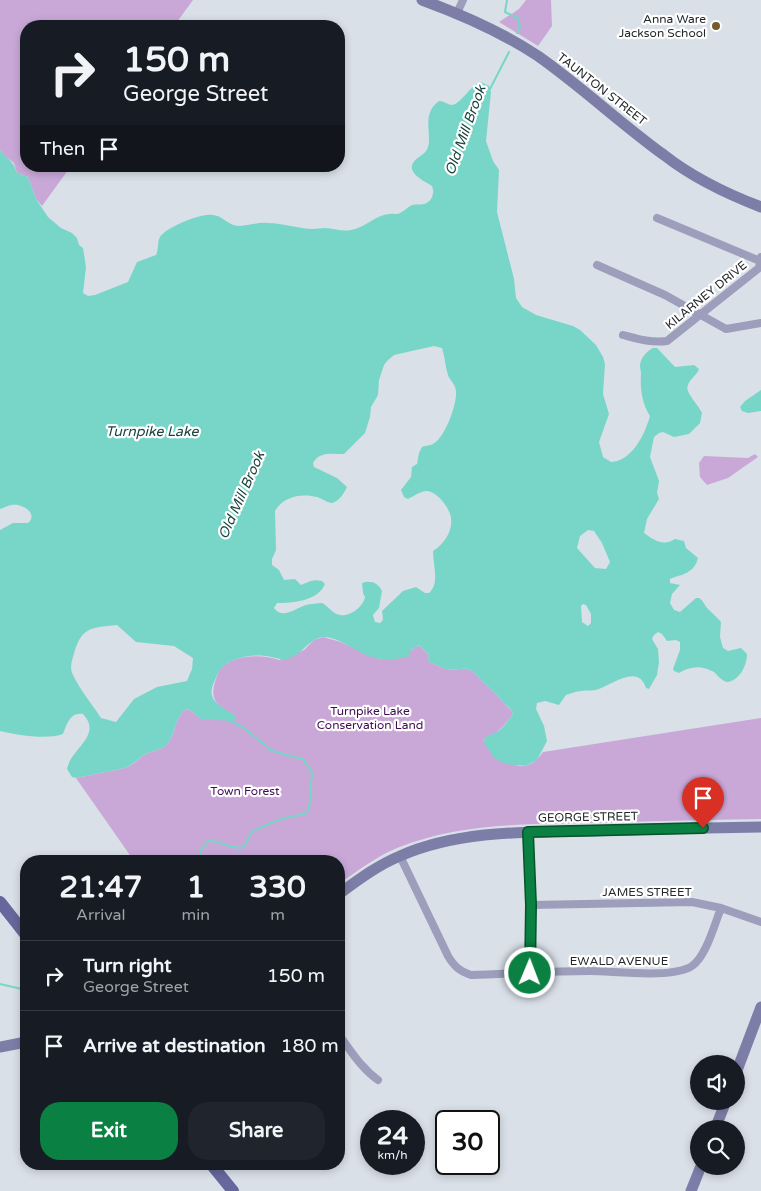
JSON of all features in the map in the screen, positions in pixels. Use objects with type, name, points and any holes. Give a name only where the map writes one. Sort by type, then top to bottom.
[{"type":"main road","name":"TAUNTON STREET","points":[[422,0],[457,12],[506,37],[540,58],[665,156],[686,170],[740,198],[761,206]]},
{"type":"main road","name":"GEORGE STREET","points":[[345,890],[359,879],[400,856],[453,840],[478,836],[528,832],[761,827]]},
{"type":"main road","points":[[0,902],[20,927]]},
{"type":"main road","points":[[743,1055],[761,1007]]},
{"type":"main road","points":[[0,1047],[20,1043]]},
{"type":"main road","points":[[216,1170],[233,1191]]},
{"type":"main road","points":[[691,1191],[697,1175]]},
{"type":"street","points":[[457,12],[463,0]]},
{"type":"street","points":[[656,218],[760,259]]},
{"type":"street","name":"KILARNEY DRIVE","points":[[623,335],[639,340],[667,341],[759,268],[760,259]]},
{"type":"street","points":[[598,265],[665,295],[726,329],[761,323]]},
{"type":"street","points":[[528,832],[531,905],[530,973]]},
{"type":"street","name":"EWALD AVENUE","points":[[400,856],[448,956],[461,972],[470,975],[676,972],[692,966],[699,959],[721,908]]},
{"type":"street","name":"JAMES STREET","points":[[531,905],[692,902],[721,908],[761,922]]},
{"type":"street","points":[[345,1044],[358,1062],[378,1080]]},
{"type":"green space","points":[[0,0],[193,0],[178,20],[20,20],[20,172],[67,172],[42,206],[36,199],[28,177],[17,173],[14,163],[0,150]]},
{"type":"green space","points":[[526,0],[551,0],[552,26],[538,46],[499,22],[519,9]]},
{"type":"green space","points":[[755,454],[758,457],[728,478],[707,485],[700,477],[699,463],[704,456],[748,458]]},
{"type":"green space","name":"Town Forest","points":[[323,637],[341,642],[381,659],[411,650],[419,645],[429,655],[428,661],[435,665],[448,669],[472,671],[513,713],[501,728],[484,741],[495,754],[518,766],[528,765],[543,752],[761,718],[761,819],[542,824],[468,829],[420,840],[397,848],[374,860],[345,880],[345,855],[130,855],[76,778],[125,768],[145,755],[164,747],[171,739],[182,712],[186,709],[201,719],[224,709],[216,702],[213,690],[220,669],[232,660],[257,656],[279,660],[304,650],[314,640]]},
{"type":"water","name":"Turnpike Lake","points":[[481,82],[489,86],[491,92],[486,141],[493,161],[499,170],[497,212],[514,279],[516,298],[522,307],[536,315],[573,326],[580,330],[596,345],[603,357],[605,364],[603,394],[609,414],[599,442],[603,457],[611,462],[625,457],[631,452],[645,431],[650,416],[642,396],[640,366],[641,360],[646,353],[653,348],[657,348],[675,367],[694,365],[699,369],[687,388],[702,413],[700,423],[689,434],[674,437],[663,432],[654,437],[650,457],[659,481],[657,493],[659,499],[647,519],[644,533],[655,540],[663,542],[675,539],[684,541],[686,548],[698,558],[691,570],[670,579],[670,583],[680,585],[672,594],[670,603],[674,610],[680,612],[696,598],[701,599],[721,622],[720,637],[723,648],[728,651],[741,648],[747,654],[742,672],[735,679],[727,682],[714,672],[701,667],[687,669],[679,673],[674,671],[673,669],[680,650],[680,642],[676,640],[667,641],[658,632],[652,639],[658,649],[657,675],[649,689],[637,677],[631,676],[596,690],[579,691],[566,695],[559,705],[545,701],[537,703],[536,709],[544,726],[547,741],[537,760],[526,766],[506,764],[495,759],[484,743],[485,737],[499,731],[513,713],[472,671],[466,669],[447,669],[435,665],[428,661],[429,655],[419,645],[411,650],[408,657],[382,659],[367,655],[333,638],[325,637],[316,639],[294,656],[287,659],[251,656],[226,664],[217,675],[212,694],[221,707],[236,716],[234,721],[201,719],[186,709],[182,712],[171,739],[166,745],[145,755],[125,768],[76,778],[72,777],[67,769],[74,755],[88,736],[90,729],[83,714],[72,717],[63,734],[56,736],[32,736],[0,731],[0,530],[13,523],[28,523],[32,516],[24,507],[16,505],[0,509],[0,150],[12,163],[17,173],[28,177],[36,199],[48,217],[77,238],[79,245],[83,248],[86,267],[83,293],[88,296],[128,282],[137,262],[156,255],[159,239],[164,233],[196,217],[212,215],[238,226],[264,223],[308,229],[348,230],[361,227],[384,215],[400,213],[412,205],[427,203],[432,197],[432,186],[413,172],[412,166],[414,161],[426,151],[428,146],[428,120],[430,113],[439,101],[451,105],[455,104]],"holes":[[[434,346],[442,348],[448,375],[456,389],[455,404],[446,428],[432,445],[422,447],[417,464],[412,467],[411,477],[401,490],[404,497],[408,499],[419,493],[430,491],[442,500],[450,514],[451,528],[441,545],[433,551],[434,585],[429,593],[425,593],[416,587],[403,591],[382,611],[383,620],[380,623],[375,622],[373,615],[379,608],[382,591],[376,584],[371,582],[362,583],[364,601],[352,613],[337,614],[322,603],[306,605],[281,613],[274,608],[277,603],[304,600],[317,594],[325,584],[322,581],[316,580],[301,585],[295,579],[284,580],[279,570],[272,565],[272,559],[276,550],[275,511],[283,502],[293,497],[305,495],[334,503],[343,494],[347,487],[337,478],[314,467],[313,463],[323,455],[344,454],[365,433],[371,407],[378,395],[379,380],[384,365],[394,355]],[[588,530],[594,531],[602,543],[610,562],[606,569],[595,568],[577,548],[580,536]],[[583,604],[586,605],[591,614],[591,623],[588,626],[582,622],[581,606]],[[117,625],[136,642],[174,646],[193,658],[192,669],[187,681],[157,687],[134,699],[116,722],[101,718],[76,681],[71,666],[76,647],[83,634],[93,629]]]},
{"type":"water","points":[[761,390],[761,411],[748,413],[742,411],[740,407],[745,401]]},
{"type":"waterway","name":"Old Mill Brook","points":[[507,0],[505,12],[518,18],[520,26],[517,33]]},
{"type":"waterway","name":"Old Mill Brook","points":[[490,89],[509,52]]},
{"type":"waterway","name":"Old Mill Brook","points":[[200,855],[200,851],[208,841],[238,848],[244,847],[252,832],[259,828],[281,819],[304,814],[309,810],[312,772],[303,759],[271,750],[244,728],[229,720]]},
{"type":"waterway","name":"Old Mill Brook","points":[[0,984],[20,989]]},
{"type":"place","name":"Anna Ware Jackson School","points":[[716,26]]},
{"type":"route","points":[[530,973],[531,905],[528,832],[703,828]]},
{"type":"park label","name":"Turnpike Lake Conservation Land","points":[[370,718]]}]
